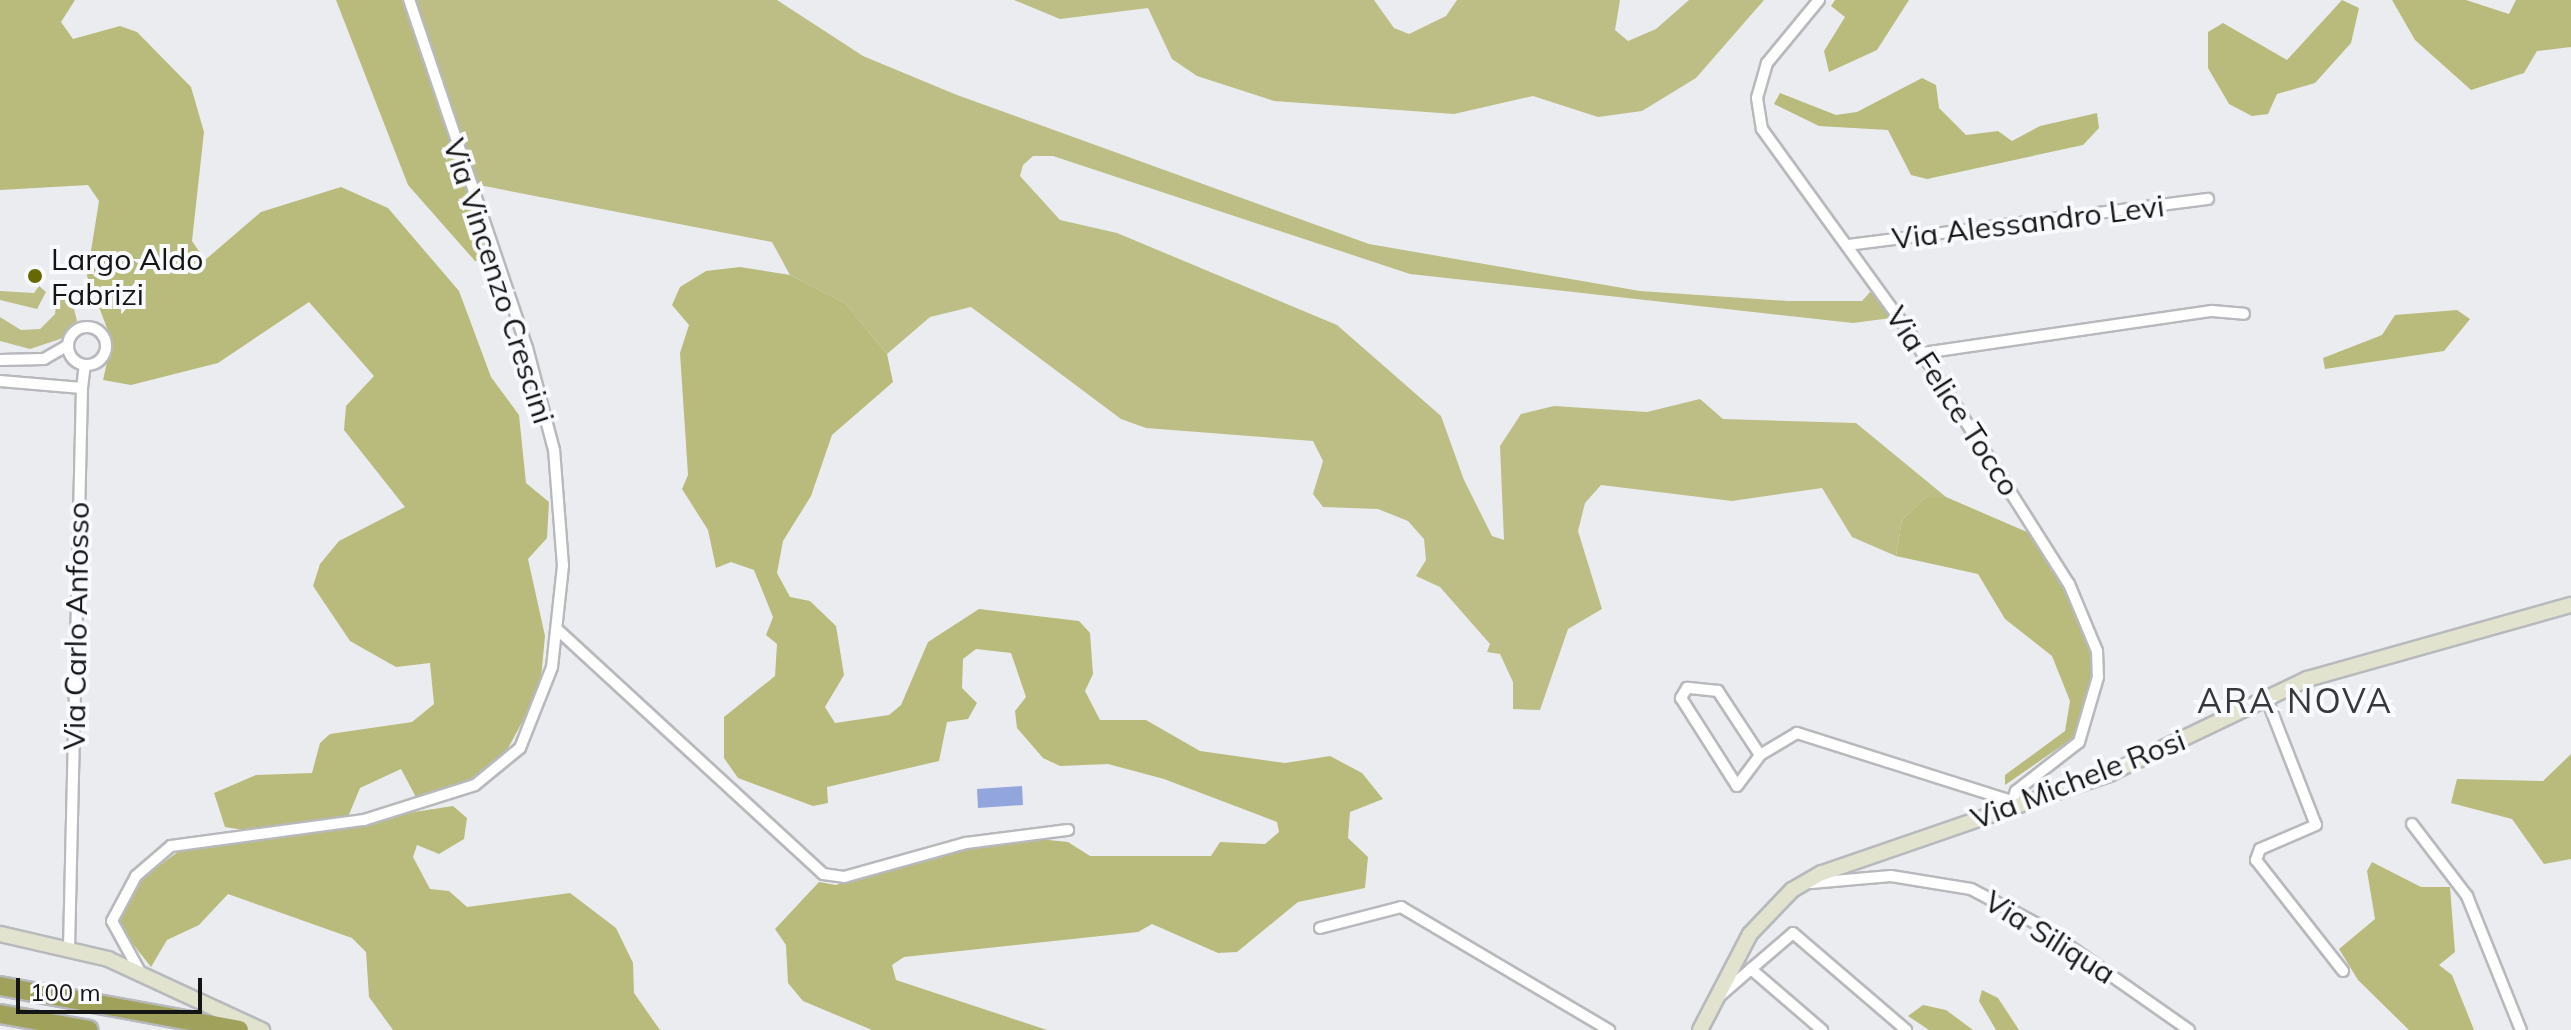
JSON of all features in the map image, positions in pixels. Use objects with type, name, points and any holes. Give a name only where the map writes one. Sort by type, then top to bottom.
[{"type":"highway","points":[[0,986],[239,1030]]},
{"type":"highway","points":[[0,996],[175,1030]]},
{"type":"highway","points":[[4,1015],[89,1030]]},
{"type":"street","name":"Via Vincenzo Crescini","points":[[142,973],[111,924],[130,884],[155,858],[191,838],[364,820],[489,777],[525,740],[559,631],[564,511],[550,430],[409,0]]},
{"type":"street","name":"Via Felice Tocco","points":[[1819,0],[1774,51],[1757,112],[1774,148],[1848,245],[1923,353],[2074,592],[2097,651],[2098,677],[2079,742],[2010,805]]},
{"type":"street","name":"Via Alessandro Levi","points":[[1848,245],[2208,199]]},
{"type":"street","points":[[1923,353],[2212,311],[2244,314]]},
{"type":"street","points":[[0,360],[44,359],[68,345],[81,327],[103,334],[105,353],[85,365]]},
{"type":"street","points":[[0,381],[82,388],[85,365],[68,345]]},
{"type":"street","name":"Via Carlo Anfosso","points":[[69,946],[82,388]]},
{"type":"street","name":"Via Michele Rosi","points":[[1700,1030],[1710,1005],[1750,934],[1801,884],[2010,805],[2109,774],[2266,697],[2374,657],[2571,605]]},
{"type":"street","points":[[559,631],[823,874],[844,877],[966,843],[1068,830]]},
{"type":"street","points":[[1760,755],[1718,691],[1687,688],[1681,698],[1737,786],[1760,755],[1797,733],[2010,805]]},
{"type":"street","points":[[2266,697],[2316,823],[2260,849],[2256,860],[2343,971]]},
{"type":"street","points":[[2412,824],[2467,896],[2521,1030]]},
{"type":"street","name":"Via Siliqua","points":[[1801,884],[1891,876],[1971,889],[2039,925],[2189,1030]]},
{"type":"street","points":[[1320,928],[1401,907],[1609,1030]]},
{"type":"street","points":[[1710,1005],[1793,933],[1906,1030]]},
{"type":"street","points":[[0,934],[69,946],[142,973],[262,1030]]},
{"type":"street","points":[[1751,969],[1822,1030]]},
{"type":"green space","points":[[0,0],[75,0],[61,22],[73,39],[120,26],[137,32],[191,87],[204,132],[192,241],[205,260],[261,212],[341,187],[388,208],[459,291],[491,377],[519,415],[526,483],[549,502],[547,538],[528,559],[545,636],[540,689],[506,752],[477,780],[417,799],[401,769],[360,788],[348,817],[250,831],[225,827],[214,793],[256,775],[312,773],[320,743],[330,734],[412,722],[434,704],[430,663],[396,667],[350,641],[313,586],[320,564],[339,541],[405,507],[344,430],[346,406],[374,376],[309,302],[218,363],[131,385],[103,380],[112,341],[87,276],[99,201],[88,185],[0,190]]},
{"type":"green space","points":[[336,0],[404,0],[489,261],[475,261],[408,185]]},
{"type":"green space","points":[[414,0],[777,0],[863,56],[957,95],[1369,244],[1640,291],[1788,301],[1862,301],[1870,292],[1884,297],[1891,318],[1853,323],[1410,274],[1053,156],[1033,156],[1023,165],[1020,176],[1060,220],[1117,233],[1337,325],[1441,416],[1464,480],[1492,536],[1504,540],[1500,446],[1521,414],[1554,406],[1647,412],[1700,399],[1723,419],[1856,423],[1946,497],[1926,497],[1902,520],[1896,556],[1852,537],[1822,488],[1732,501],[1601,485],[1585,503],[1578,531],[1602,609],[1568,629],[1540,710],[1513,709],[1513,682],[1500,654],[1487,652],[1490,644],[1440,587],[1416,576],[1426,560],[1424,539],[1408,521],[1378,509],[1323,507],[1313,494],[1323,461],[1313,441],[1146,428],[1121,419],[971,307],[930,317],[887,354],[845,303],[790,275],[772,242],[479,185]]},
{"type":"green space","points":[[1014,0],[1374,0],[1394,28],[1409,34],[1446,16],[1457,0],[1620,0],[1615,30],[1628,41],[1656,29],[1689,0],[1764,0],[1696,78],[1642,111],[1598,117],[1533,96],[1454,114],[1274,101],[1197,76],[1172,59],[1148,8],[1060,19]]},
{"type":"green space","points":[[1835,0],[1909,0],[1877,50],[1829,72],[1824,51],[1845,17],[1831,6]]},
{"type":"green space","points":[[2342,0],[2359,8],[2351,43],[2315,83],[2277,94],[2268,114],[2252,116],[2229,104],[2208,68],[2208,32],[2223,23],[2287,60]]},
{"type":"green space","points":[[2392,0],[2466,0],[2509,14],[2516,0],[2571,0],[2571,47],[2537,51],[2524,73],[2471,90],[2415,40]]},
{"type":"green space","points":[[1922,78],[1936,85],[1939,108],[1966,135],[1998,131],[2012,141],[2040,126],[2097,113],[2099,128],[2083,145],[1927,179],[1911,175],[1888,130],[1819,126],[1774,104],[1780,93],[1836,115],[1857,112]]},
{"type":"green space","points":[[740,267],[790,275],[845,303],[887,354],[893,382],[832,435],[811,496],[783,541],[777,573],[790,597],[810,601],[836,626],[844,675],[825,707],[835,723],[889,715],[901,705],[928,642],[979,609],[1079,621],[1090,633],[1093,674],[1085,691],[1100,720],[1146,720],[1200,751],[1285,763],[1330,756],[1362,773],[1383,799],[1350,812],[1348,838],[1368,857],[1365,888],[1298,902],[1237,952],[1218,953],[1152,924],[1138,932],[904,957],[892,965],[896,980],[1047,1030],[872,1030],[803,1001],[788,983],[786,945],[775,929],[819,882],[836,885],[912,856],[1039,839],[1068,842],[1090,856],[1211,856],[1220,842],[1265,844],[1279,832],[1277,822],[1164,779],[1108,764],[1060,766],[1043,758],[1017,728],[1015,711],[1026,697],[1011,653],[976,649],[963,659],[962,688],[977,703],[968,719],[947,722],[939,761],[827,787],[828,803],[813,806],[738,778],[724,758],[724,717],[775,676],[777,644],[766,635],[773,617],[754,570],[731,562],[716,568],[708,530],[682,489],[688,475],[680,353],[689,325],[672,305],[680,287],[706,271]]},
{"type":"green space","name":"Largo Aldo Fabrizi","points":[[39,286],[46,292],[37,309],[0,300],[0,291],[34,293]]},
{"type":"green space","name":"Largo Aldo Fabrizi","points":[[69,289],[77,321],[63,338],[30,349],[0,341],[0,317],[21,330],[40,329],[55,314],[58,290]]},
{"type":"green space","points":[[2457,310],[2470,319],[2444,351],[2325,369],[2323,358],[2382,335],[2395,315]]},
{"type":"green space","points":[[1926,497],[1946,497],[2027,532],[2083,614],[2097,666],[2080,733],[2005,785],[2005,775],[2065,731],[2070,701],[2052,656],[2005,619],[1978,574],[1896,556],[1902,520]]},
{"type":"green space","points":[[2571,754],[2571,859],[2544,864],[2512,819],[2451,803],[2457,779],[2543,781]]},
{"type":"green space","points":[[453,806],[467,818],[464,839],[439,854],[417,845],[413,857],[430,889],[449,891],[467,907],[570,893],[616,928],[633,963],[634,993],[660,1030],[393,1030],[369,997],[366,952],[352,938],[228,894],[199,925],[167,940],[151,967],[121,929],[119,911],[136,883],[183,848]]},
{"type":"green space","points":[[2372,862],[2421,887],[2450,887],[2455,952],[2439,965],[2452,975],[2474,1030],[2409,1030],[2358,980],[2339,949],[2375,919],[2367,871]]},
{"type":"green space","points":[[1982,990],[1998,998],[2019,1030],[1996,1030],[1979,1001]]},
{"type":"green space","points":[[1923,1005],[1946,1010],[1973,1030],[1929,1030],[1908,1016]]},
{"type":"water","points":[[1022,786],[1023,805],[978,808],[977,789]]},
{"type":"place","name":"Largo Aldo Fabrizi","points":[[35,276]]},
{"type":"district","name":"ARA NOVA","points":[[2295,701]]}]
